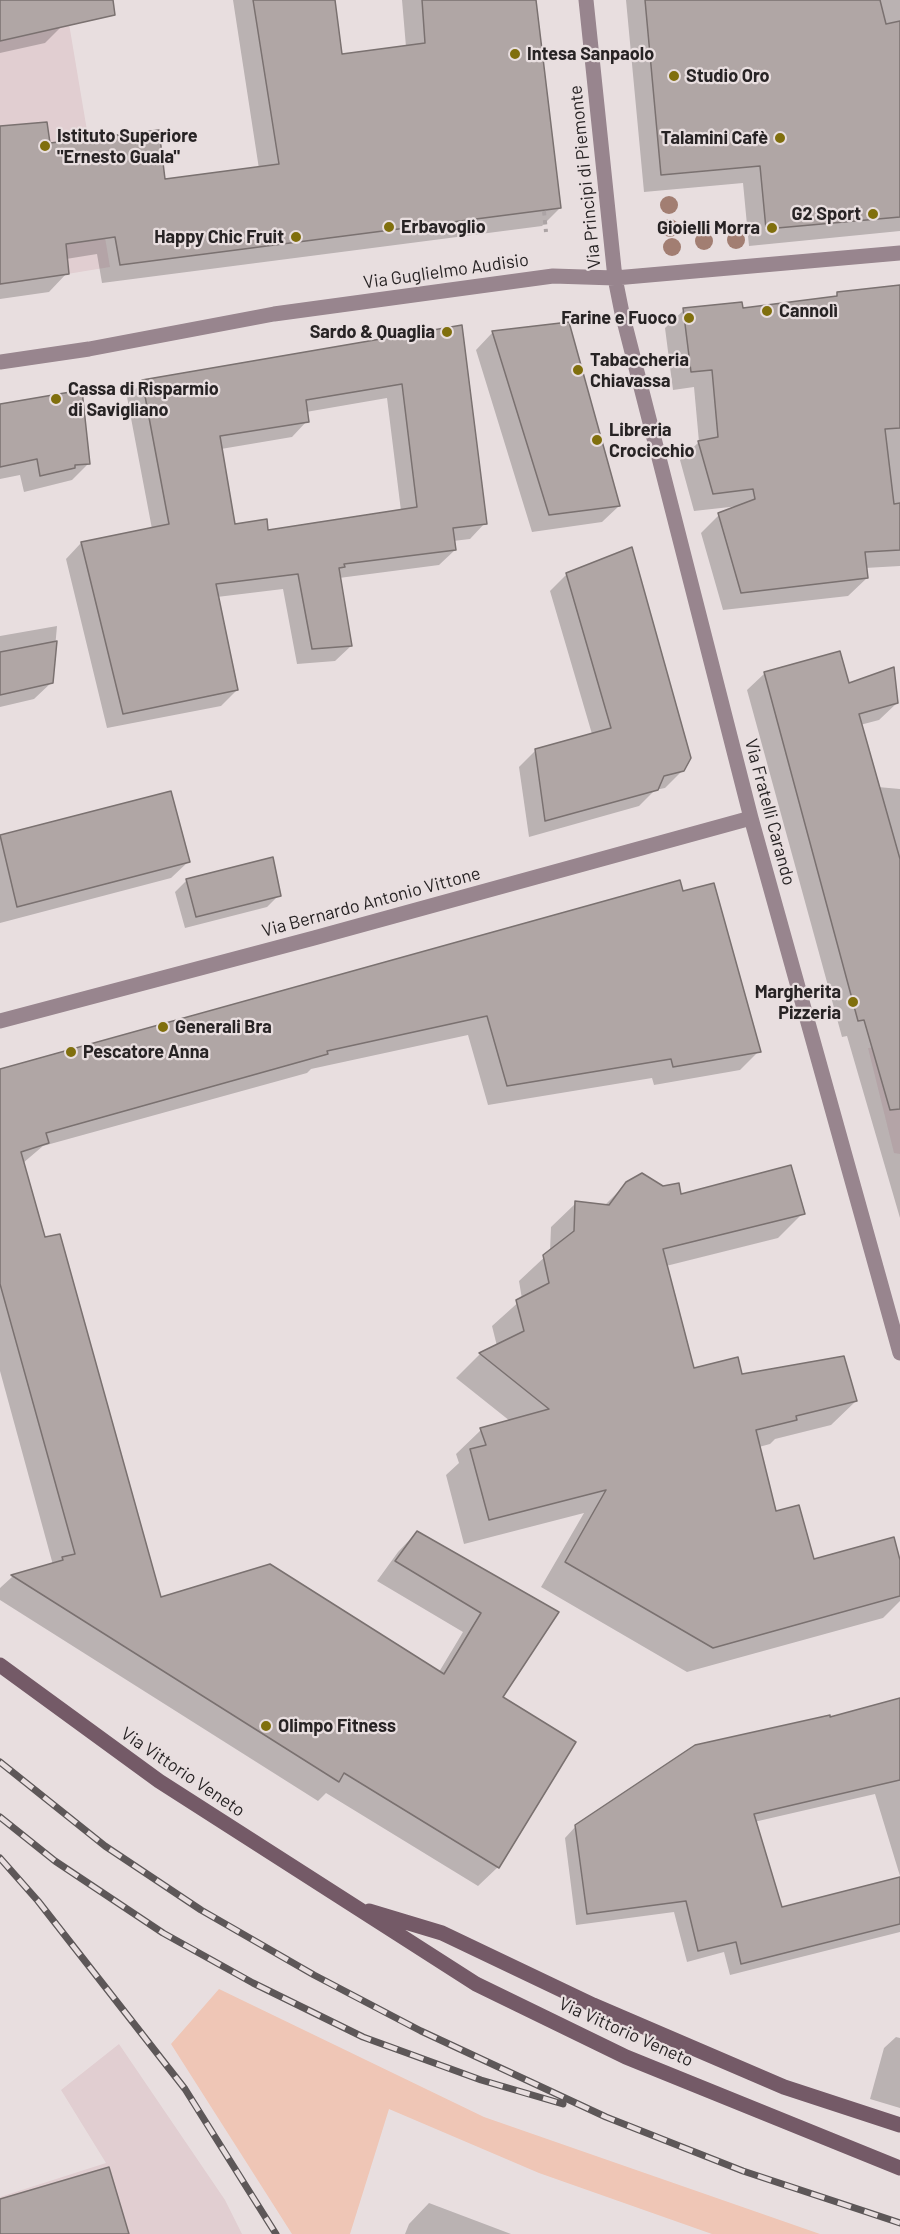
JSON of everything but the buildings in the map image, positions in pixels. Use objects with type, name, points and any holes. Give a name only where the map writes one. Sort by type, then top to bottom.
[{"type":"main road","name":"Via Vittorio Veneto","points":[[0,1665],[159,1781],[349,1905],[476,1984],[615,2052],[900,2168]]},
{"type":"main road","name":"Via Vittorio Veneto","points":[[349,1905],[442,1934],[592,2005],[784,2087],[900,2125]]},
{"type":"street","name":"Via Principi di Piemonte","points":[[586,0],[615,278]]},
{"type":"street","name":"Via Guglielmo Audisio","points":[[0,362],[89,349],[274,314],[553,276],[615,278],[900,253]]},
{"type":"street","name":"Via Fratelli Carando","points":[[615,278],[751,818],[900,1353]]},
{"type":"street","name":"Via Bernardo Antonio Vittone","points":[[0,1021],[751,818]]},
{"type":"path","points":[[544,210],[546,232]]},
{"type":"shaded area","name":"Istituto Superiore \"Ernesto Guala\"","points":[[0,0],[65,0],[110,267],[0,285]]},
{"type":"shaded area","points":[[900,1045],[900,1154],[894,1153],[868,1048]]},
{"type":"shaded area","points":[[219,1989],[484,2117],[820,2234],[712,2234],[539,2173],[389,2109],[350,2234],[292,2234],[171,2044]]},
{"type":"shaded area","points":[[119,2044],[225,2200],[242,2234],[0,2234],[0,2197],[106,2163],[61,2090]]},
{"type":"railway","points":[[0,1762],[105,1846],[201,1910],[314,1975],[421,2031],[606,2117],[743,2171],[900,2223]]},
{"type":"railway","points":[[0,1817],[55,1861],[163,1933],[253,1983],[363,2037],[481,2080],[563,2104]]},
{"type":"railway","points":[[0,1858],[38,1901],[185,2089],[276,2234]]},
{"type":"place","name":"Intesa Sanpaolo","points":[[515,54]]},
{"type":"place","name":"Studio Oro","points":[[674,76]]},
{"type":"place","name":"Talamini Cafè","points":[[780,138]]},
{"type":"place","name":"Istituto Superiore \"Ernesto Guala\"","points":[[45,146]]},
{"type":"place","name":"G2 Sport","points":[[873,214]]},
{"type":"place","name":"Erbavoglio","points":[[389,227]]},
{"type":"place","name":"Gioielli Morra","points":[[772,228]]},
{"type":"place","name":"Happy Chic Fruit","points":[[296,237]]},
{"type":"place","name":"Cannolì","points":[[767,311]]},
{"type":"place","name":"Farine e Fuoco","points":[[689,318]]},
{"type":"place","name":"Sardo & Quaglia","points":[[447,332]]},
{"type":"place","name":"Tabaccheria Chiavassa","points":[[578,370]]},
{"type":"place","name":"Cassa di Risparmio di Savigliano","points":[[56,399]]},
{"type":"place","name":"Libreria Crocicchio","points":[[597,440]]},
{"type":"place","name":"Margherita Pizzeria","points":[[853,1002]]},
{"type":"place","name":"Generali Bra","points":[[163,1027]]},
{"type":"place","name":"Pescatore Anna","points":[[71,1052]]},
{"type":"place","name":"Olimpo Fitness","points":[[266,1726]]}]
